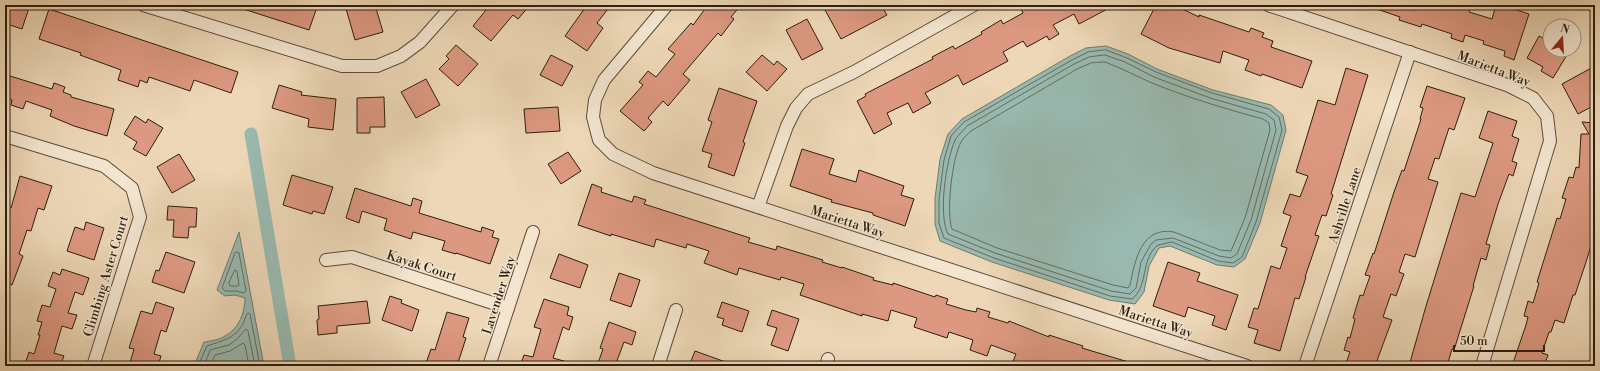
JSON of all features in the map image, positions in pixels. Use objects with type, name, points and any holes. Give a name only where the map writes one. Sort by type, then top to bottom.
[{"type":"street","points":[[143,5],[342,66],[377,66],[401,56],[420,42],[453,5]]},
{"type":"street","name":"Marietta Way","points":[[667,5],[604,80],[595,100],[593,116],[599,140],[613,154],[653,173],[1247,366]]},
{"type":"street","points":[[758,207],[787,126],[796,108],[808,94],[854,72],[974,5]]},
{"type":"street","name":"Marietta Way","points":[[1268,5],[1507,85],[1533,98],[1547,116],[1550,140],[1482,366]]},
{"type":"street","name":"Ashville Lane","points":[[1305,366],[1410,52]]},
{"type":"street","name":"Climbing Aster Court","points":[[5,136],[104,166],[132,188],[140,217],[93,366]]},
{"type":"street","name":"Lavender Way","points":[[489,366],[533,232]]},
{"type":"street","name":"Kayak Court","points":[[326,260],[352,257],[508,308]]},
{"type":"street","points":[[658,366],[676,310]]},
{"type":"water","points":[[1106,46],[1128,54],[1157,69],[1213,90],[1271,105],[1283,115],[1286,130],[1260,223],[1245,259],[1234,267],[1217,265],[1170,246],[1159,248],[1149,266],[1144,292],[1135,304],[1109,300],[992,262],[940,241],[935,224],[935,199],[940,159],[948,134],[962,119],[1070,56],[1086,48]]},
{"type":"water","points":[[239,232],[264,366],[194,366],[204,342],[215,340],[230,333],[240,320],[244,309],[245,298],[235,295],[225,296],[217,290]]},
{"type":"building","points":[[5,5],[30,5],[22,29],[7,24],[8,21],[5,20]]},
{"type":"building","points":[[238,5],[312,5],[317,7],[309,30],[237,7]]},
{"type":"building","points":[[345,5],[375,5],[383,32],[355,40]]},
{"type":"building","points":[[490,5],[530,5],[518,19],[513,15],[491,41],[473,26]]},
{"type":"building","points":[[587,5],[611,5],[597,23],[603,28],[587,51],[565,36]]},
{"type":"building","points":[[708,5],[741,5],[731,17],[734,19],[721,36],[718,33],[683,74],[690,80],[668,106],[663,101],[648,118],[652,122],[644,131],[620,111],[643,85],[639,82],[648,71],[656,77],[675,54],[668,49],[691,23],[693,25]]},
{"type":"building","points":[[834,5],[881,5],[887,15],[841,39],[825,10]]},
{"type":"building","points":[[1028,5],[1115,5],[1079,24],[1074,14],[1053,25],[1059,34],[1049,40],[1047,36],[1027,47],[1023,41],[1003,52],[1008,61],[963,85],[958,75],[925,93],[931,103],[913,113],[908,103],[887,113],[892,124],[874,134],[857,101],[866,96],[865,94],[933,59],[932,57],[953,46],[955,49],[982,34],[981,32],[1001,20],[1003,24],[1023,13],[1021,9]]},
{"type":"building","points":[[1156,5],[1174,5],[1199,17],[1199,15],[1249,32],[1251,28],[1264,33],[1262,37],[1273,41],[1271,47],[1312,61],[1302,88],[1262,74],[1261,76],[1245,70],[1249,60],[1223,51],[1220,63],[1169,48],[1141,34]]},
{"type":"building","points":[[1371,5],[1399,5],[1416,10],[1417,5],[1471,5],[1469,12],[1492,19],[1496,5],[1502,5],[1529,14],[1514,60],[1504,56],[1505,51],[1483,44],[1484,41],[1465,35],[1463,42],[1451,38],[1452,34],[1422,24],[1421,27],[1399,20],[1400,17],[1371,7]]},
{"type":"building","points":[[49,9],[238,72],[231,93],[194,80],[190,91],[149,77],[147,83],[140,80],[138,87],[118,80],[121,70],[80,55],[81,53],[39,39]]},
{"type":"building","points":[[807,19],[823,49],[802,60],[786,30]]},
{"type":"building","points":[[1539,36],[1542,38],[1542,58],[1565,58],[1553,78],[1541,71],[1543,67],[1527,58]]},
{"type":"building","points":[[456,45],[478,64],[458,86],[439,69],[449,59],[446,56]]},
{"type":"building","points":[[551,55],[573,66],[562,86],[540,75]]},
{"type":"building","points":[[762,55],[774,65],[777,61],[787,69],[767,91],[746,72]]},
{"type":"building","points":[[1595,66],[1595,105],[1578,114],[1562,84]]},
{"type":"building","points":[[1346,68],[1368,75],[1331,194],[1333,195],[1326,216],[1322,215],[1315,235],[1319,236],[1299,299],[1295,298],[1280,351],[1254,343],[1258,330],[1248,327],[1254,308],[1258,309],[1271,266],[1280,269],[1287,248],[1281,246],[1291,216],[1283,213],[1290,194],[1300,197],[1308,176],[1296,172],[1318,100],[1335,105]]},
{"type":"building","points":[[10,76],[52,89],[54,83],[65,87],[63,92],[71,95],[71,97],[114,109],[107,136],[74,126],[50,116],[52,110],[26,101],[23,109],[11,105],[12,100],[5,98],[5,77],[9,78]]},
{"type":"building","points":[[426,79],[440,105],[416,118],[401,92]]},
{"type":"building","points":[[279,85],[302,92],[301,95],[336,99],[333,130],[308,127],[309,119],[272,108]]},
{"type":"building","points":[[1427,86],[1465,98],[1454,130],[1449,128],[1439,159],[1435,158],[1428,179],[1438,182],[1415,257],[1405,254],[1399,272],[1404,274],[1396,296],[1391,294],[1383,317],[1392,320],[1375,366],[1345,366],[1350,352],[1344,350],[1348,337],[1350,338],[1355,319],[1353,318],[1360,295],[1363,296],[1370,276],[1365,275],[1373,253],[1374,254],[1402,170],[1404,171],[1421,119],[1423,108],[1420,107]]},
{"type":"building","points":[[719,88],[757,101],[743,142],[745,143],[734,176],[708,167],[712,154],[702,151],[712,122],[708,120]]},
{"type":"building","points":[[384,97],[385,127],[370,127],[370,133],[357,133],[357,98]]},
{"type":"building","points":[[558,107],[560,131],[526,133],[524,109]]},
{"type":"building","points":[[1488,111],[1517,121],[1512,136],[1519,139],[1512,161],[1517,163],[1513,176],[1509,174],[1498,204],[1486,244],[1490,245],[1486,260],[1481,258],[1454,350],[1452,349],[1447,366],[1409,366],[1461,193],[1475,197],[1493,143],[1479,138]]},
{"type":"building","points":[[135,116],[146,123],[148,119],[163,128],[146,156],[133,149],[137,142],[124,134]]},
{"type":"building","points":[[1582,122],[1595,123],[1595,146],[1592,145],[1591,172],[1595,173],[1595,233],[1575,295],[1573,295],[1564,323],[1555,320],[1551,332],[1549,332],[1542,353],[1548,355],[1544,366],[1512,366],[1528,317],[1524,316],[1528,301],[1533,303],[1539,283],[1537,282],[1557,218],[1560,219],[1566,199],[1562,198],[1569,177],[1573,178],[1576,167],[1579,168],[1581,134],[1589,134]]},
{"type":"building","points":[[802,149],[834,159],[829,174],[856,182],[859,170],[904,186],[901,195],[914,199],[905,226],[873,215],[873,213],[831,202],[832,200],[790,186]]},
{"type":"building","points":[[568,152],[581,171],[561,184],[548,164]]},
{"type":"building","points":[[179,154],[195,180],[172,193],[157,167]]},
{"type":"building","points":[[292,175],[333,187],[324,214],[313,211],[312,214],[283,205]]},
{"type":"building","points":[[20,176],[52,186],[44,210],[38,208],[31,231],[27,230],[19,254],[23,256],[12,285],[5,282],[5,220],[9,207],[11,208]]},
{"type":"building","points":[[592,184],[602,188],[601,192],[632,202],[634,196],[646,200],[644,204],[750,238],[748,242],[776,250],[777,246],[874,278],[873,280],[893,285],[893,283],[935,297],[936,295],[948,299],[946,304],[966,310],[976,312],[977,308],[990,312],[988,317],[1008,323],[1009,321],[1049,337],[1049,335],[1083,346],[1082,348],[1135,364],[1134,366],[1018,366],[1012,364],[1016,354],[991,345],[987,356],[970,350],[973,340],[949,332],[947,338],[914,327],[917,318],[891,310],[888,321],[862,314],[862,316],[800,295],[804,284],[781,277],[780,280],[739,268],[737,275],[704,263],[709,251],[687,244],[686,248],[656,239],[654,247],[611,234],[611,236],[578,225]]},
{"type":"building","points":[[355,188],[411,206],[413,198],[422,201],[419,213],[481,232],[482,227],[494,231],[492,237],[499,239],[490,264],[442,250],[445,241],[413,232],[411,239],[384,230],[387,219],[362,211],[359,223],[346,218]]},
{"type":"building","points":[[168,206],[197,208],[196,227],[189,227],[188,238],[173,237],[174,220],[167,220]]},
{"type":"building","points":[[86,222],[104,228],[94,260],[67,251],[75,227],[84,230]]},
{"type":"building","points":[[166,252],[195,262],[184,293],[152,282],[156,270],[159,271]]},
{"type":"building","points":[[559,254],[588,265],[580,288],[550,278]]},
{"type":"building","points":[[1168,262],[1200,273],[1197,281],[1238,295],[1226,330],[1212,325],[1215,316],[1188,307],[1185,317],[1153,306]]},
{"type":"building","points":[[62,269],[89,278],[83,295],[75,292],[68,313],[77,315],[72,329],[62,326],[54,353],[64,356],[60,366],[31,366],[25,364],[29,352],[34,354],[40,335],[38,335],[42,322],[37,321],[42,305],[50,307],[56,289],[48,286],[53,272],[60,275]]},
{"type":"building","points":[[619,273],[640,280],[631,307],[610,300]]},
{"type":"building","points":[[390,296],[402,300],[401,303],[419,310],[412,331],[382,320]]},
{"type":"building","points":[[544,299],[569,307],[567,315],[573,317],[569,330],[563,327],[553,358],[571,363],[571,366],[520,366],[524,355],[533,357],[541,329],[534,327]]},
{"type":"building","points":[[367,301],[370,323],[337,326],[337,333],[318,335],[318,306]]},
{"type":"building","points":[[156,302],[174,308],[166,332],[161,330],[154,354],[161,356],[158,366],[129,366],[134,349],[129,348],[141,311],[152,314]]},
{"type":"building","points":[[722,302],[749,311],[742,332],[722,325],[724,319],[717,317]]},
{"type":"building","points":[[772,310],[799,319],[788,351],[771,345],[777,328],[767,325]]},
{"type":"building","points":[[447,312],[469,318],[463,337],[466,338],[457,366],[425,366],[431,349],[435,350]]},
{"type":"building","points":[[609,322],[636,332],[632,345],[624,342],[615,366],[597,366],[603,349],[600,348]]},
{"type":"building","points":[[695,351],[734,365],[734,366],[689,366]]},
{"type":"waterway","points":[[251,134],[290,366]]}]
